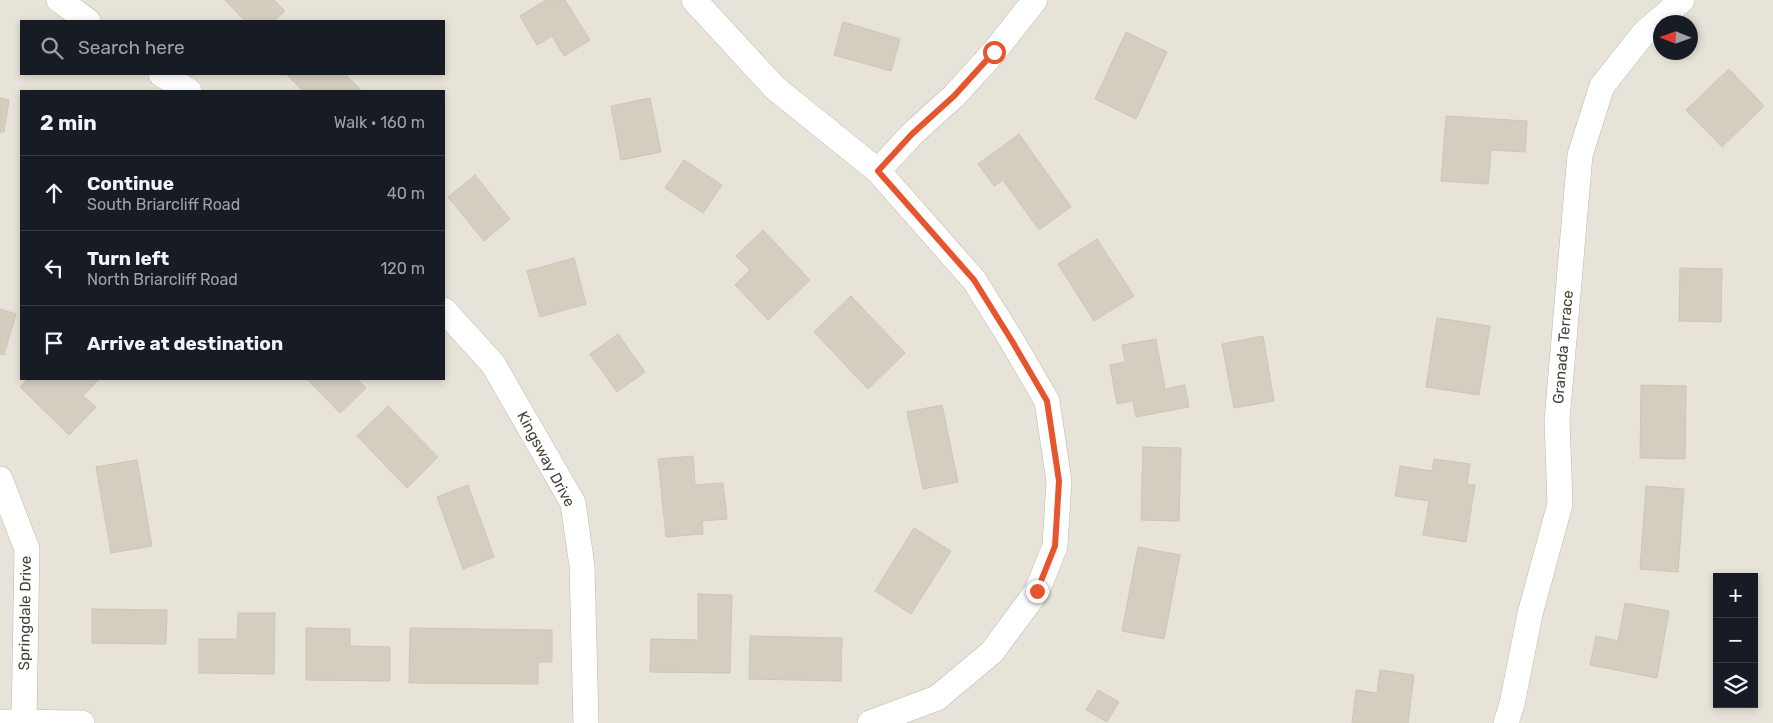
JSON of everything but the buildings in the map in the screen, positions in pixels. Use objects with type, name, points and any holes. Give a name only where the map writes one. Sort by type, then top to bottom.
[{"type":"street","points":[[59,0],[87,20]]},
{"type":"street","points":[[694,0],[775,88],[878,171],[974,280],[1047,401],[1059,481],[1055,546],[1037,591],[992,652],[937,698],[870,723]]},
{"type":"street","points":[[878,171],[912,134],[954,96],[994,52],[1035,0]]},
{"type":"street","name":"Granada Terrace","points":[[1506,723],[1512,704],[1530,614],[1560,504],[1557,420],[1580,154],[1602,86],[1644,33],[1682,0]]},
{"type":"street","points":[[163,75],[187,90]]},
{"type":"street","name":"Kingsway Drive","points":[[445,311],[493,364],[574,503],[582,566],[586,723]]},
{"type":"street","name":"Springdale Drive","points":[[0,478],[26,549],[12,722]]},
{"type":"street","points":[[12,722],[82,723]]},
{"type":"shaded area","points":[[0,0],[1773,0],[1773,723],[0,723]]},
{"type":"route","points":[[994,52],[954,96],[912,134],[878,171],[974,280],[1047,401],[1059,481],[1055,546],[1037,591]]}]
